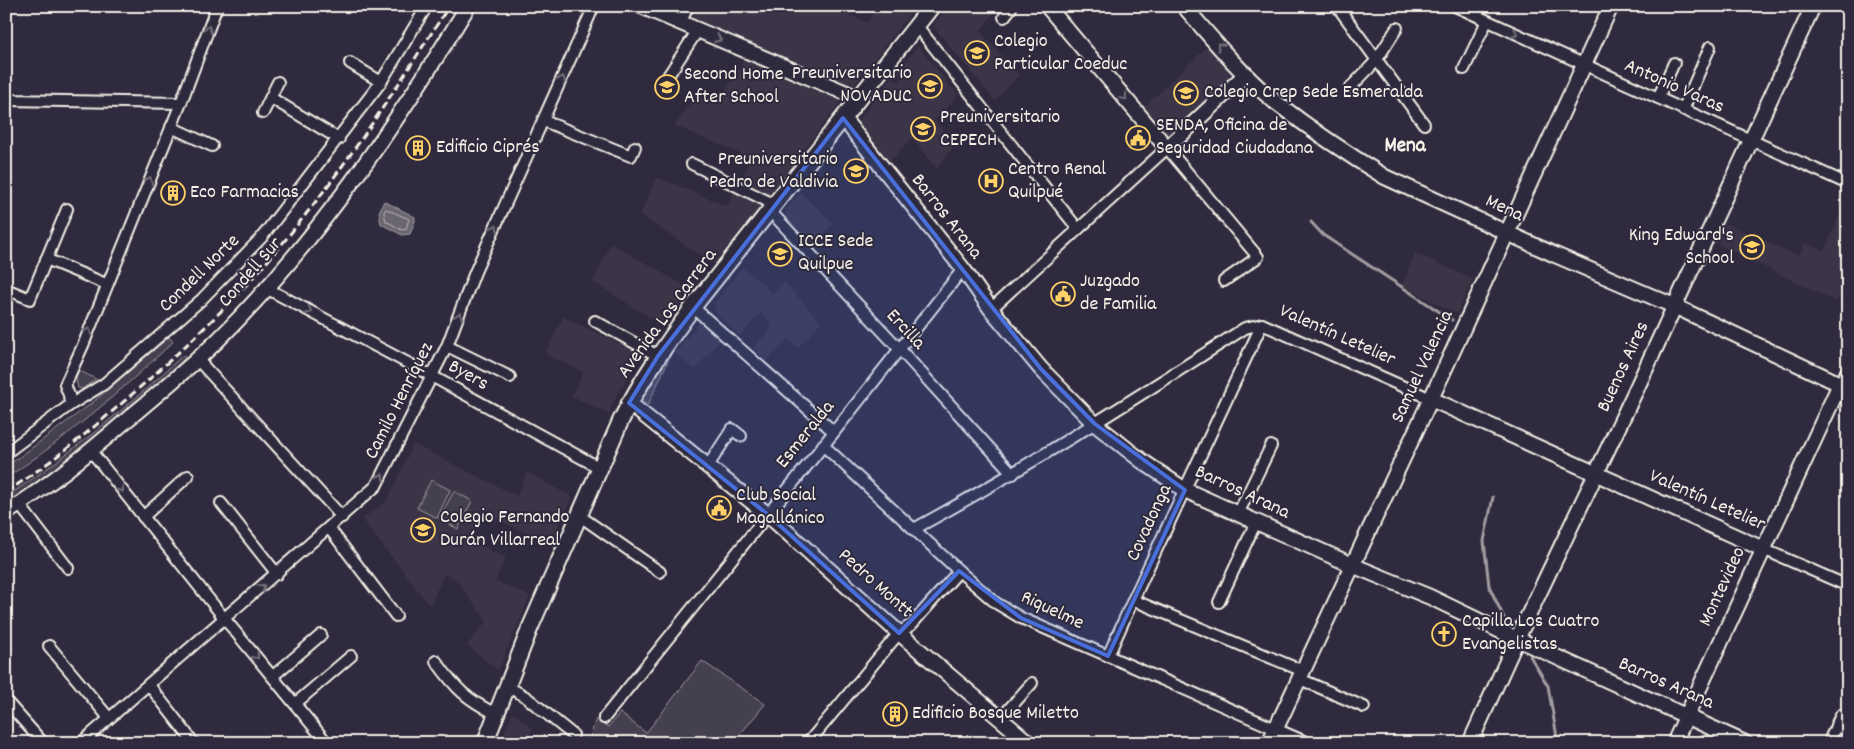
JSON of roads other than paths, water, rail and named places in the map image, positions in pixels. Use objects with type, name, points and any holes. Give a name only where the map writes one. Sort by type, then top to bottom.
[{"type":"main road","name":"Avenida Los Carrera","points":[[485,743],[530,628],[629,403],[658,356],[693,307],[932,6]]},
{"type":"street","points":[[69,400],[65,385],[181,103],[217,6]]},
{"type":"street","name":"Condell Norte","points":[[6,453],[69,400],[104,384],[222,280],[262,237],[339,139],[381,82],[427,6]]},
{"type":"street","name":"Condell Sur","points":[[6,513],[91,451],[197,360],[266,288],[354,179],[414,92],[468,6]]},
{"type":"street","name":"Camilo Henríquez","points":[[81,743],[342,518],[376,486],[447,346],[475,272],[594,6]]},
{"type":"street","points":[[641,6],[858,98]]},
{"type":"street","points":[[681,22],[688,6]]},
{"type":"street","points":[[1004,17],[1011,8],[1009,6]]},
{"type":"street","points":[[1047,6],[1258,257],[1224,281]]},
{"type":"street","name":"Mena","points":[[1184,6],[1246,74],[1274,100],[1362,163],[1385,177],[1674,306],[1844,386]]},
{"type":"street","points":[[1337,6],[1424,124]]},
{"type":"street","name":"Antonio Varas","points":[[1455,6],[1848,184]]},
{"type":"street","name":"Samuel Valencia","points":[[1269,743],[1431,400],[1611,6]]},
{"type":"street","name":"Buenos Aires","points":[[1470,743],[1813,6]]},
{"type":"street","points":[[1464,69],[1487,21]]},
{"type":"street","points":[[917,26],[1078,229]]},
{"type":"street","points":[[1350,88],[1376,61],[1397,28]]},
{"type":"street","points":[[666,79],[698,30]]},
{"type":"street","points":[[1683,110],[1710,47]]},
{"type":"street","points":[[350,63],[381,82]]},
{"type":"street","points":[[1658,98],[1674,63]]},
{"type":"street","points":[[991,309],[1246,74]]},
{"type":"street","points":[[263,113],[278,82]]},
{"type":"street","points":[[270,98],[339,139]]},
{"type":"street","points":[[6,100],[181,103]]},
{"type":"street","name":"Barros Arana","points":[[843,118],[963,269],[991,309],[1041,369],[1095,424],[1142,461],[1185,490],[1352,565],[1430,597],[1517,639],[1746,743]]},
{"type":"street","points":[[544,120],[631,156],[635,147]]},
{"type":"street","points":[[170,127],[212,146]]},
{"type":"street","points":[[692,164],[773,208]]},
{"type":"street","points":[[6,289],[30,299],[67,208]]},
{"type":"street","name":"Ercilla","points":[[773,208],[1013,474]]},
{"type":"street","points":[[46,259],[106,284]]},
{"type":"street","name":"Esmeralda","points":[[604,718],[963,269]]},
{"type":"street","name":"Byers","points":[[266,288],[600,468]]},
{"type":"street","points":[[693,307],[834,432]]},
{"type":"street","points":[[595,321],[658,356]]},
{"type":"street","name":"Valentín Letelier","points":[[914,529],[1013,474],[1245,328],[1262,324],[1848,586]]},
{"type":"street","name":"Covadonga","points":[[1108,656],[1262,324]]},
{"type":"street","points":[[447,346],[510,377]]},
{"type":"street","points":[[197,360],[342,518]]},
{"type":"street","name":"Montevideo","points":[[1674,743],[1764,548],[1844,386],[1848,368]]},
{"type":"street","name":"Pedro Montt","points":[[629,403],[767,514],[899,633],[1029,743]]},
{"type":"street","points":[[708,466],[732,429],[741,436]]},
{"type":"street","name":"Riquelme","points":[[823,445],[959,571],[996,603],[1020,618],[1308,743]]},
{"type":"street","points":[[1238,514],[1271,446]]},
{"type":"street","points":[[91,451],[224,618],[296,703],[327,743]]},
{"type":"street","points":[[143,517],[188,476]]},
{"type":"street","points":[[222,503],[276,574]]},
{"type":"street","points":[[19,504],[68,568]]},
{"type":"street","points":[[580,516],[660,572]]},
{"type":"street","points":[[1219,602],[1256,522]]},
{"type":"street","points":[[329,528],[396,616]]},
{"type":"street","points":[[808,743],[810,738],[899,633],[911,625],[959,571]]},
{"type":"street","points":[[1133,600],[1301,675],[1364,707]]},
{"type":"street","points":[[273,676],[321,635]]},
{"type":"street","points":[[49,646],[109,718]]},
{"type":"street","points":[[296,703],[351,656]]},
{"type":"street","points":[[436,661],[458,690],[496,714]]},
{"type":"street","points":[[1001,718],[1032,683]]},
{"type":"street","points":[[149,685],[194,743]]},
{"type":"street","points":[[508,686],[526,697],[574,735]]},
{"type":"street","points":[[6,700],[42,743]]},
{"type":"street","points":[[1831,737],[1841,714]]},
{"type":"street","points":[[1836,725],[1848,731]]},
{"type":"water","points":[[384,201],[415,217],[410,234],[402,235],[381,224],[379,212]]},
{"type":"waterway","points":[[1311,222],[1323,235],[1452,320]]},
{"type":"waterway","points":[[1493,497],[1484,541],[1489,586],[1504,618]]},
{"type":"waterway","points":[[1530,656],[1548,686],[1558,743]]},
{"type":"railway","points":[[6,492],[61,453],[113,411],[186,345],[244,287],[319,198],[376,117],[449,6]]},
{"type":"place","name":"Colegio Particular Coeduc","points":[[977,53]]},
{"type":"place","name":"Preuniversitario NOVADUC","points":[[930,86]]},
{"type":"place","name":"Second Home After School","points":[[667,87]]},
{"type":"place","name":"Colegio Crep Sede Esmeralda","points":[[1186,93]]},
{"type":"place","name":"Preuniversitario CEPECH","points":[[923,129]]},
{"type":"place","name":"SENDA, Oficina de Seguridad Ciudadana","points":[[1138,138]]},
{"type":"place","name":"Edificio Ciprés","points":[[418,148]]},
{"type":"place","name":"Preuniversitario Pedro de Valdivia","points":[[856,171]]},
{"type":"place","name":"Centro Renal Quilpué","points":[[991,181]]},
{"type":"place","name":"Eco Farmacias","points":[[173,193]]},
{"type":"place","name":"King Edward's School","points":[[1752,247]]},
{"type":"place","name":"ICCE Sede Quilpue","points":[[780,254]]},
{"type":"place","name":"Juzgado de Familia","points":[[1063,294]]},
{"type":"place","name":"Club Social Magallánico","points":[[719,508]]},
{"type":"place","name":"Colegio Fernando Durán Villarreal","points":[[423,530]]},
{"type":"place","name":"Capilla Los Cuatro Evangelistas","points":[[1444,634]]},
{"type":"place","name":"Edificio Bosque Miletto","points":[[895,714]]},
{"type":"district","name":"Mena","points":[[1405,147]]}]
